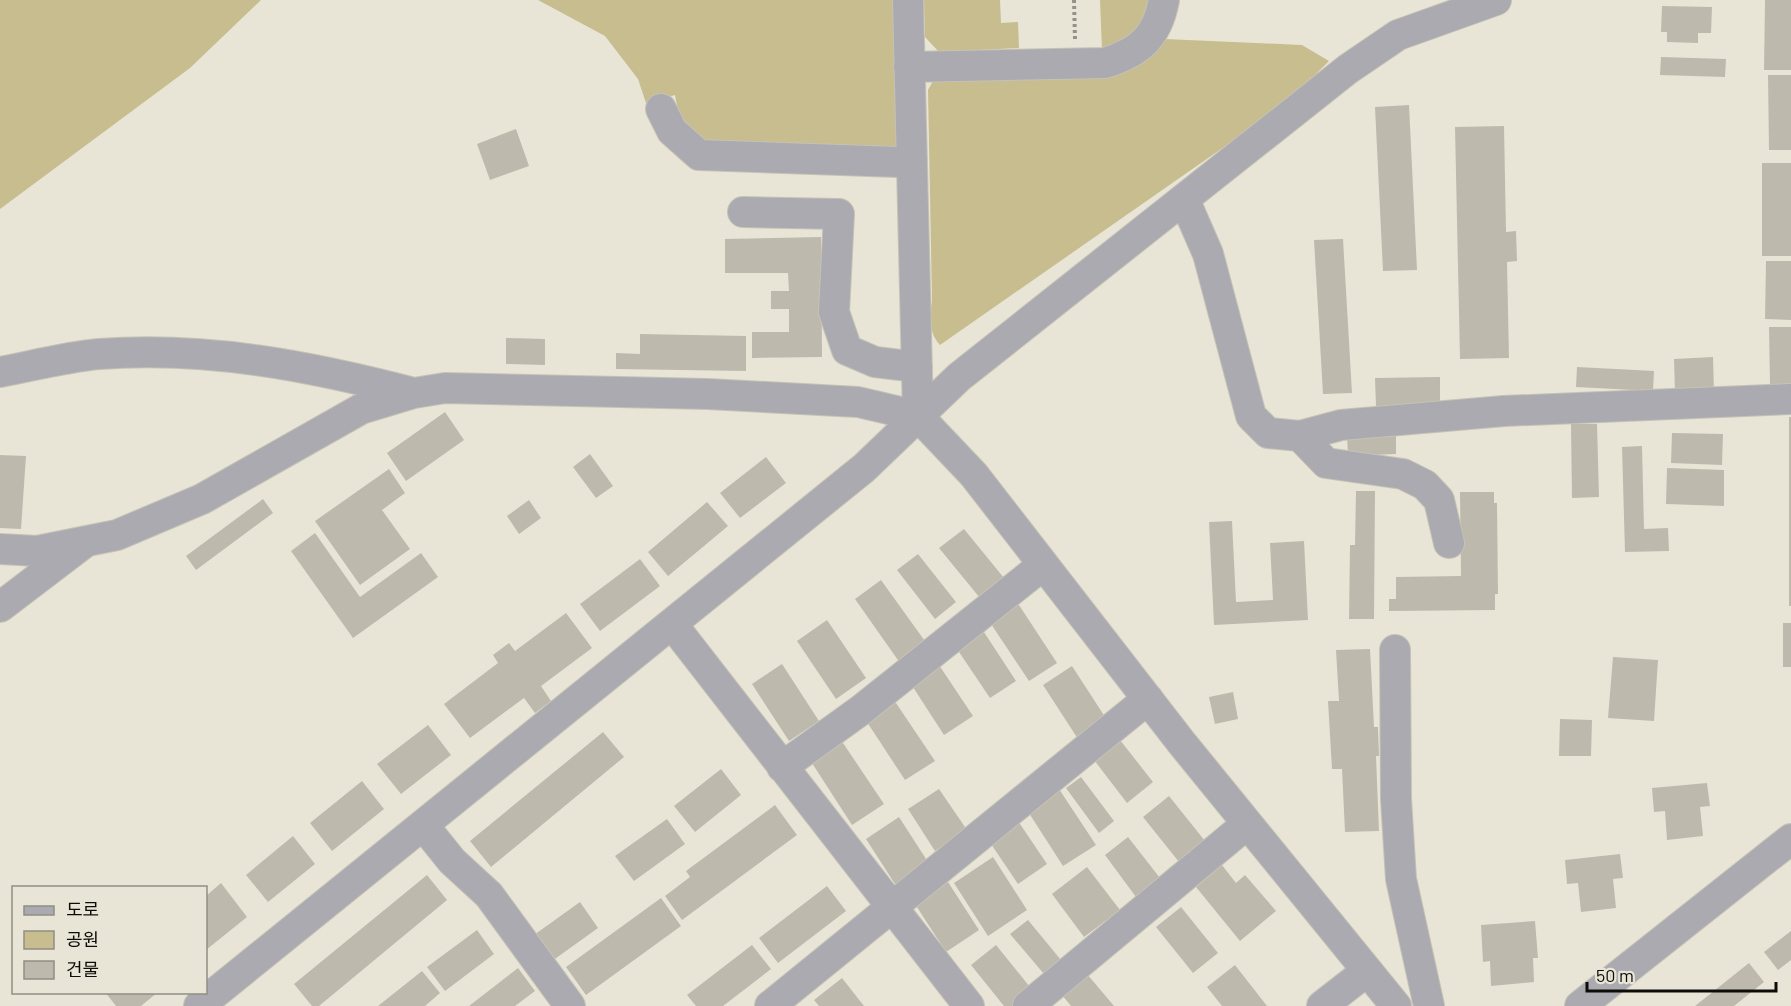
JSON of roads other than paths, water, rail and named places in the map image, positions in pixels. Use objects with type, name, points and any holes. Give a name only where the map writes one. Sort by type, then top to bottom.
[{"type":"street","points":[[908,0],[918,416]]},
{"type":"street","points":[[909,67],[1106,63],[1129,55],[1146,42],[1161,18],[1164,0]]},
{"type":"street","points":[[199,1006],[864,468],[959,377],[1348,69],[1398,35],[1496,0]]},
{"type":"street","points":[[661,109],[672,130],[699,155],[898,162],[912,160]]},
{"type":"street","points":[[1184,199],[1208,254],[1251,416],[1268,433],[1300,436],[1341,425],[1504,411],[1791,399]]},
{"type":"street","points":[[743,212],[839,214],[834,312],[847,350],[875,362],[917,367]]},
{"type":"street","points":[[0,372],[96,354],[173,352],[257,358],[340,374],[414,393]]},
{"type":"street","points":[[0,549],[37,551],[117,535],[202,499],[361,409],[414,393],[444,388],[708,394],[858,402],[918,416],[974,475],[1247,824],[1396,1006]]},
{"type":"street","points":[[1300,436],[1326,463],[1403,474],[1425,485],[1439,500],[1449,543]]},
{"type":"street","points":[[0,607],[86,541]]},
{"type":"street","points":[[782,767],[861,710],[1044,565]]},
{"type":"street","points":[[672,624],[969,1006]]},
{"type":"street","points":[[1395,650],[1396,799],[1401,879],[1429,1006]]},
{"type":"street","points":[[770,1006],[1148,699]]},
{"type":"street","points":[[1028,1006],[1247,824]]},
{"type":"street","points":[[423,825],[452,861],[489,895],[570,1006]]},
{"type":"street","points":[[1580,1006],[1791,839]]},
{"type":"street","points":[[1322,1006],[1367,971]]}]
